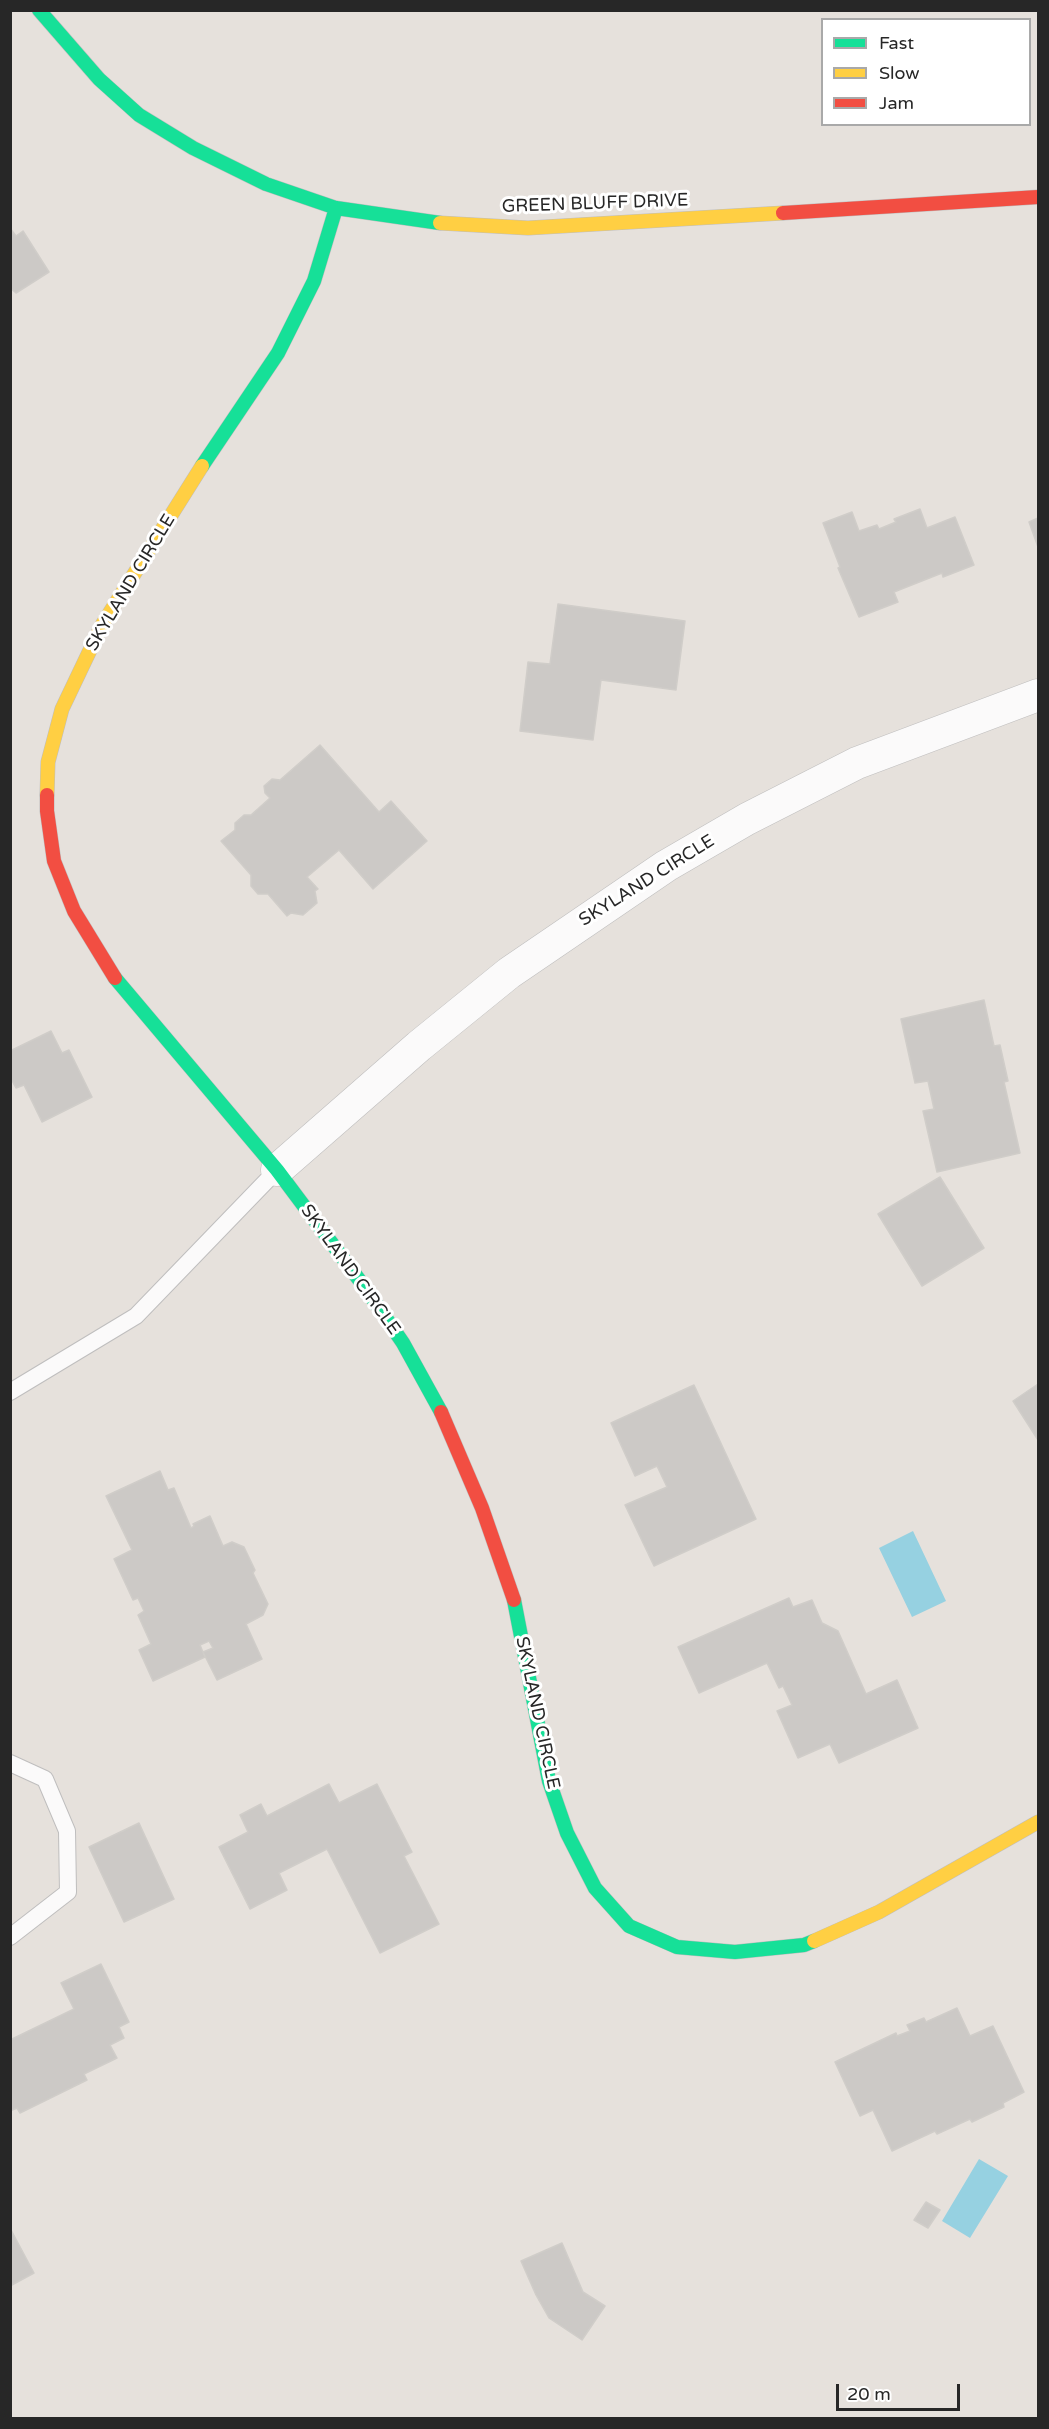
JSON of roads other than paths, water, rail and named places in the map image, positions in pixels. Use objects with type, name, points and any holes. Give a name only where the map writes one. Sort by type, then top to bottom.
[{"type":"street","name":"GREEN BLUFF DRIVE","points":[[39,10],[99,79],[139,115],[193,148],[266,184],[336,208],[434,223],[528,228],[1038,197]]},
{"type":"street","name":"SKYLAND CIRCLE","points":[[336,208],[315,281],[278,353],[231,420],[102,625],[62,709],[48,762],[47,811],[54,861],[74,911],[108,969],[277,1170],[372,1298],[403,1343],[440,1409],[482,1508],[514,1598],[549,1781],[567,1833],[595,1888],[629,1926],[677,1947],[735,1952],[804,1945],[879,1912],[1038,1822]]},
{"type":"street","name":"SKYLAND CIRCLE","points":[[277,1170],[419,1047],[509,973],[666,866],[747,819],[857,763],[1038,695]]},
{"type":"lane","points":[[10,1392],[136,1316],[277,1170]]},
{"type":"lane","points":[[10,1763],[45,1779],[67,1831],[68,1892],[10,1937]]},
{"type":"water","points":[[913,1531],[946,1601],[912,1617],[879,1548]]},
{"type":"water","points":[[979,2159],[1008,2176],[970,2238],[942,2221]]}]
